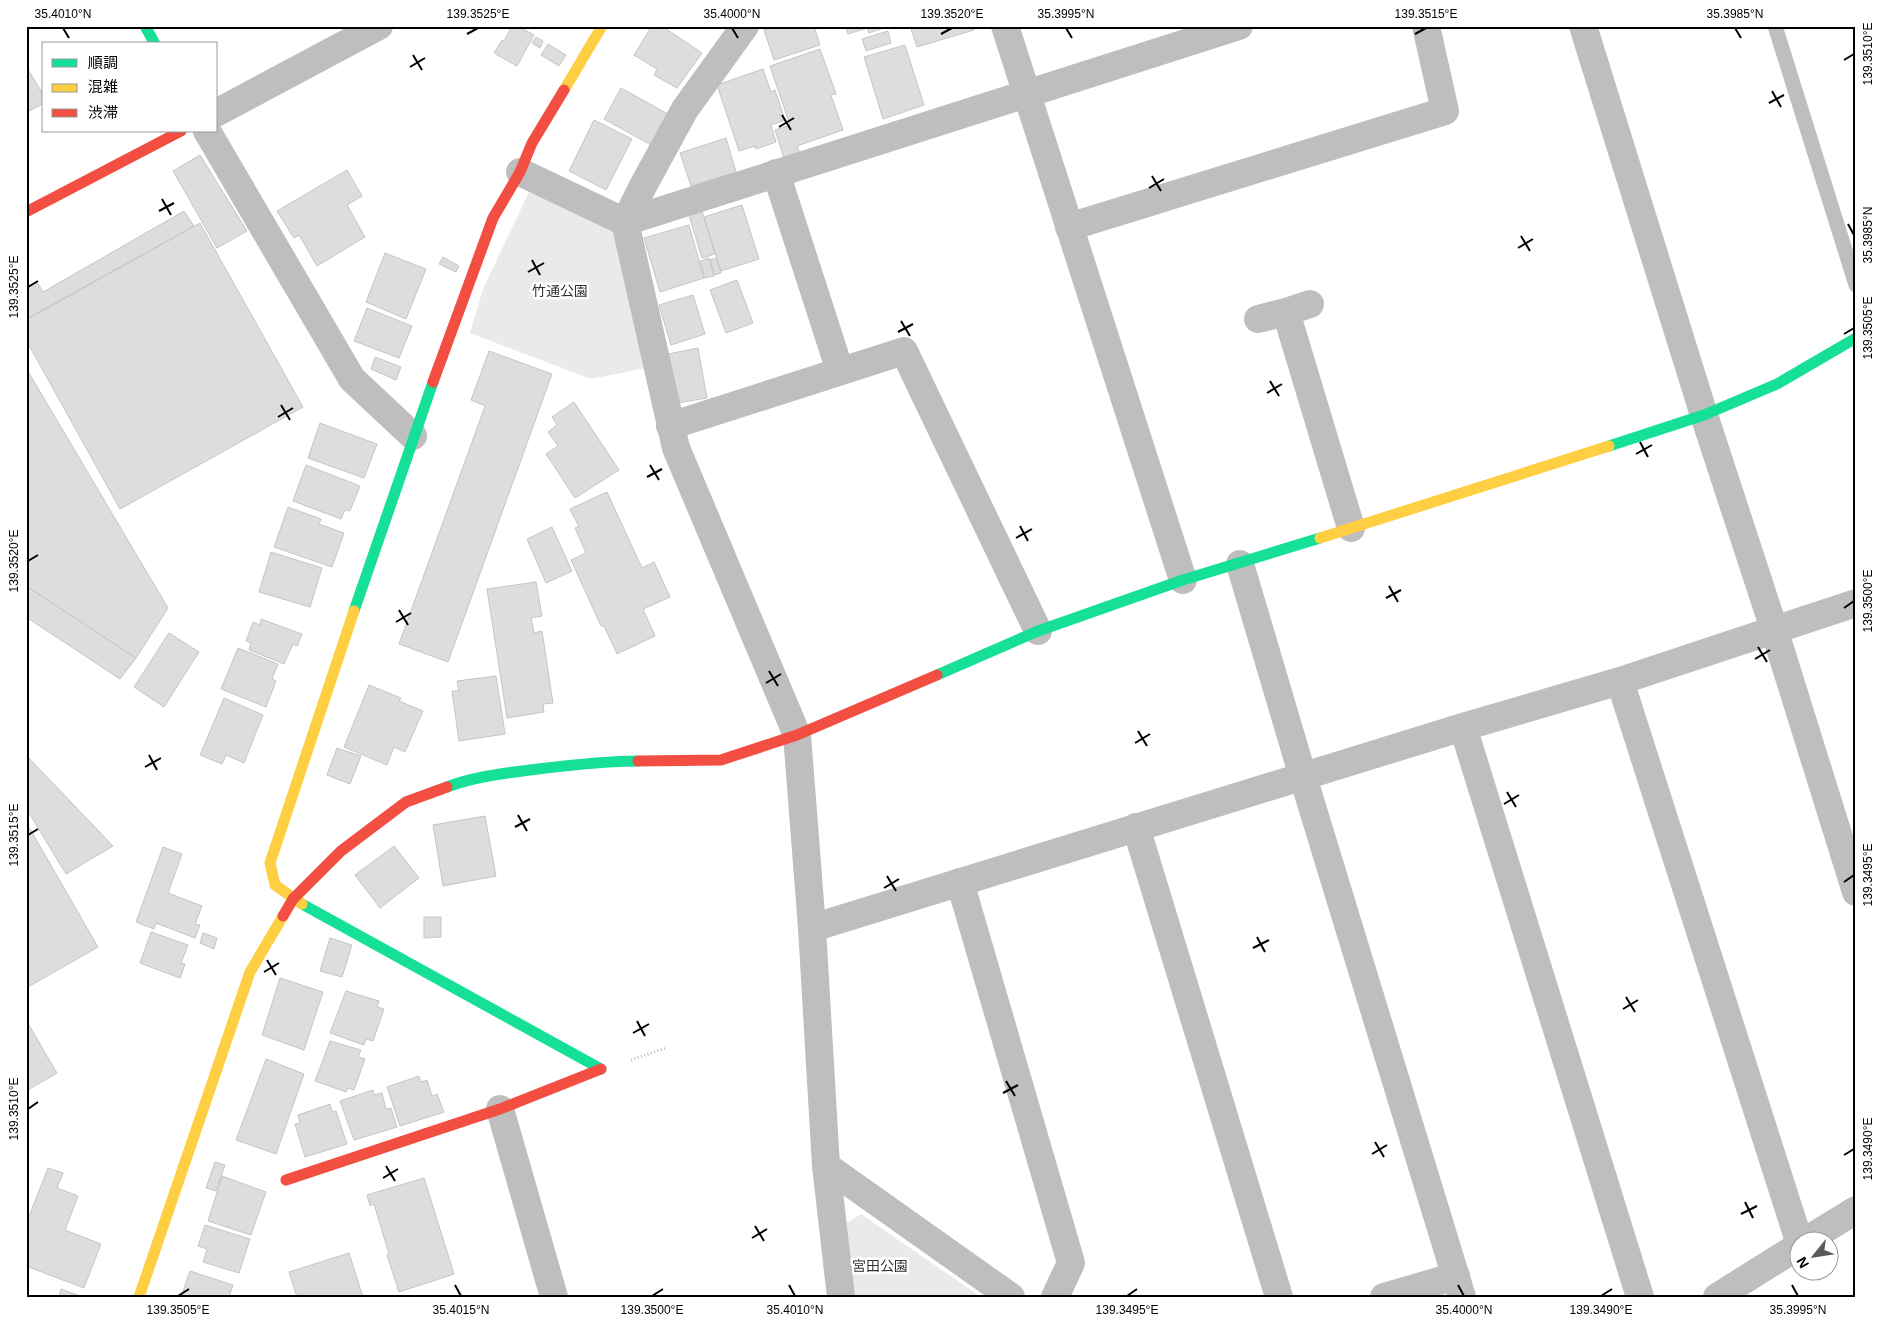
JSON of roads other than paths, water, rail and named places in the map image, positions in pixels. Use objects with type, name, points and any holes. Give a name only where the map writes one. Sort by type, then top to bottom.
[{"type":"street","points":[[145,26],[154,42]]},
{"type":"street","points":[[218,112],[379,26]]},
{"type":"street","points":[[286,1180],[500,1109],[601,1069],[293,899],[275,885],[270,863],[414,436],[492,218],[520,172],[532,143],[602,26]]},
{"type":"street","points":[[745,26],[685,109],[625,222],[676,448],[798,735],[826,1166],[841,1297]]},
{"type":"street","points":[[1005,26],[1182,580]]},
{"type":"street","points":[[1069,228],[1445,111],[1426,26]]},
{"type":"street","points":[[1583,26],[1704,415],[1774,629],[1856,892]]},
{"type":"street","points":[[520,172],[625,222],[1228,28]]},
{"type":"street","points":[[26,212],[179,132]]},
{"type":"street","points":[[208,132],[352,379],[414,436]]},
{"type":"street","points":[[776,173],[840,371]]},
{"type":"street","points":[[1258,319],[1298,308],[1351,528]]},
{"type":"street","points":[[139,1297],[250,972],[293,899],[342,851],[406,802],[466,780],[602,761],[721,760],[798,735],[1038,631],[1182,580],[1240,564],[1704,415],[1777,384],[1856,338]]},
{"type":"street","points":[[670,426],[904,351],[1038,631]]},
{"type":"street","points":[[1240,564],[1459,1287],[1384,1297]]},
{"type":"street","points":[[812,928],[1463,727],[1620,681],[1856,603]]},
{"type":"street","points":[[1620,681],[1796,1230]]},
{"type":"street","points":[[1463,727],[1640,1297]]},
{"type":"street","points":[[1136,827],[1280,1297]]},
{"type":"street","points":[[960,882],[1072,1263],[1055,1297]]},
{"type":"street","points":[[500,1109],[554,1297]]},
{"type":"street","points":[[826,1166],[1010,1297]]},
{"type":"street","points":[[1823,1230],[1856,1210]]},
{"type":"street","points":[[1718,1297],[1790,1250]]},
{"type":"lane","points":[[1775,26],[1856,285]]},
{"type":"park label","name":"竹通公園","points":[[560,291]]},
{"type":"park label","name":"宮田公園","points":[[880,1266]]}]
